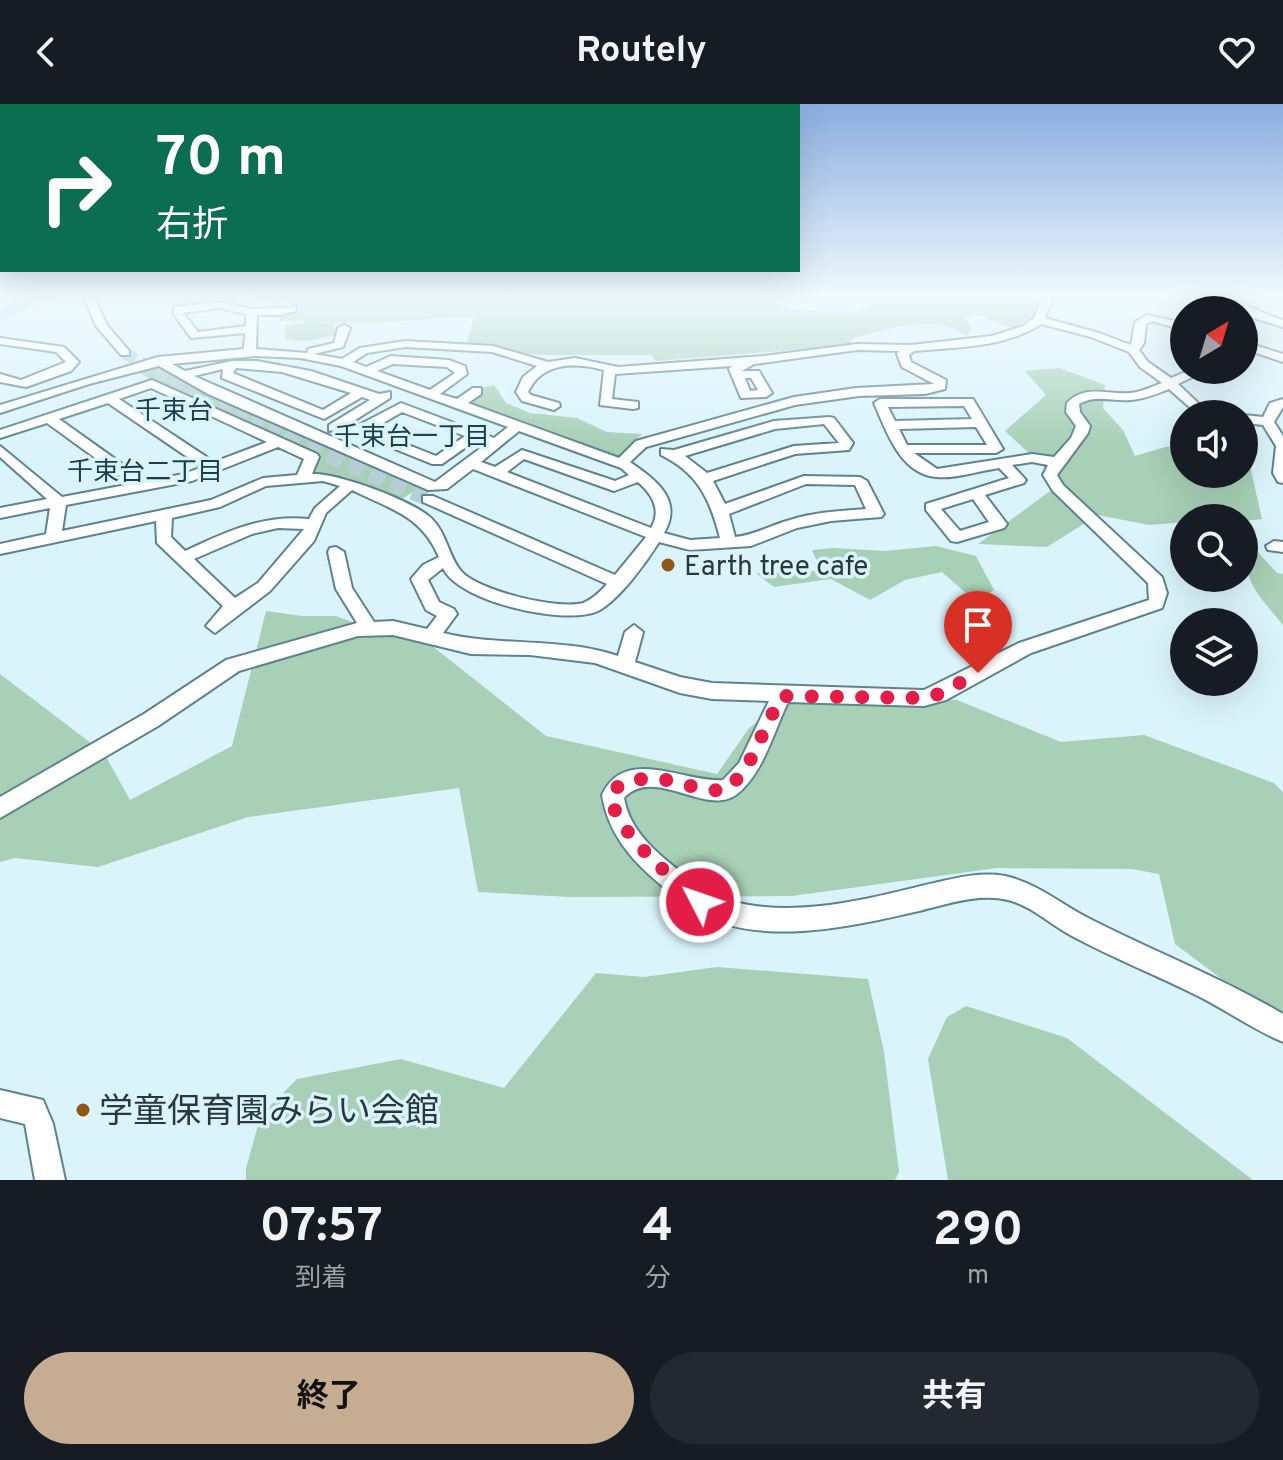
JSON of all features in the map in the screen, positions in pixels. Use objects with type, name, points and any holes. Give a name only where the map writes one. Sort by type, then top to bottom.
[{"type":"street","points":[[0,378],[22,384],[67,368],[73,362],[60,349],[24,344]]},
{"type":"street","points":[[118,344],[129,352]]},
{"type":"street","points":[[250,344],[250,351]]},
{"type":"street","points":[[306,355],[315,349],[339,344]]},
{"type":"street","points":[[344,363],[364,350],[404,344]]},
{"type":"street","points":[[409,344],[493,349],[545,365],[580,362],[614,369],[764,360],[857,347],[911,348],[946,344]]},
{"type":"street","points":[[1118,344],[1133,350],[1144,366],[1169,383],[1184,400]]},
{"type":"street","points":[[1133,350],[1137,344]]},
{"type":"street","points":[[621,463],[641,444],[794,401],[856,392],[925,390],[941,386],[942,383],[933,377],[906,364],[903,354],[911,348]]},
{"type":"street","points":[[1258,350],[1283,358]]},
{"type":"street","points":[[0,409],[114,371],[158,361],[250,351],[306,355],[344,363],[621,463],[640,474],[654,488],[662,502],[664,520],[657,536],[603,600],[588,608],[552,610],[484,593],[454,574],[440,541],[424,520],[351,484],[323,477],[263,482],[215,504],[0,549]]},
{"type":"street","points":[[367,371],[391,360],[449,364],[461,369],[461,374],[430,395]]},
{"type":"street","points":[[764,360],[737,366],[745,395],[790,393]]},
{"type":"street","points":[[158,361],[182,376],[433,487],[442,486],[517,426]]},
{"type":"street","points":[[231,365],[226,375],[324,415],[361,392]]},
{"type":"street","points":[[545,365],[525,382],[522,392],[526,398],[554,406]]},
{"type":"street","points":[[182,376],[207,366],[280,366],[380,399]]},
{"type":"street","points":[[614,369],[609,371],[605,402],[633,405]]},
{"type":"street","points":[[738,375],[755,374],[766,393]]},
{"type":"street","points":[[0,808],[151,720],[233,665],[337,633],[369,628],[393,628],[471,647],[573,653],[625,665],[680,685],[712,691],[781,696],[912,698],[939,694],[1025,648],[1156,604],[1159,593],[1156,581],[1058,488],[1050,475],[1056,462],[1081,435],[1083,426],[1073,412],[1073,403],[1080,397],[1093,393],[1126,397],[1139,395],[1169,383]]},
{"type":"street","points":[[0,434],[152,384],[312,457],[303,477]]},
{"type":"street","points":[[318,438],[402,384]]},
{"type":"street","points":[[457,405],[477,391]]},
{"type":"street","points":[[108,397],[215,469]]},
{"type":"street","points":[[905,449],[996,449],[968,402],[880,403],[905,449],[919,469],[937,473],[1032,458],[1056,462]]},
{"type":"street","points":[[1267,422],[1275,406],[1283,403]]},
{"type":"street","points":[[359,431],[401,407],[496,443]]},
{"type":"street","points":[[48,417],[143,486]]},
{"type":"street","points":[[673,455],[774,425],[824,420],[846,443],[844,447],[794,450],[707,478]]},
{"type":"street","points":[[1258,421],[1267,422],[1283,446],[1280,473],[1283,479]]},
{"type":"street","points":[[342,423],[437,461],[475,435]]},
{"type":"street","points":[[892,425],[980,423]]},
{"type":"street","points":[[0,513],[215,469],[278,442]]},
{"type":"street","points":[[641,444],[673,455],[707,478],[721,511],[729,543]]},
{"type":"street","points":[[0,450],[59,502]]},
{"type":"street","points":[[496,473],[522,454],[614,486],[640,474]]},
{"type":"street","points":[[976,493],[1019,480],[1001,462]]},
{"type":"street","points":[[471,463],[657,536],[690,545],[751,541],[793,524],[831,516],[876,514],[860,481],[804,480],[721,511]]},
{"type":"street","points":[[215,626],[234,607],[264,587],[308,537],[325,506],[351,484]]},
{"type":"street","points":[[431,497],[622,580]]},
{"type":"street","points":[[53,539],[59,502]]},
{"type":"street","points":[[164,516],[163,539],[234,607]]},
{"type":"street","points":[[183,558],[259,524],[285,519],[314,525]]},
{"type":"street","points":[[336,552],[344,589],[369,628]]},
{"type":"street","points":[[431,637],[448,614],[432,606],[419,579],[429,569],[446,560]]},
{"type":"street","points":[[625,665],[634,632]]},
{"type":"street","points":[[781,696],[746,769],[728,789],[713,790],[653,779],[631,781],[613,795],[616,815],[628,837],[700,902],[712,908],[768,919],[798,918],[865,912],[933,895],[1002,887],[1241,1003],[1283,1029]]},
{"type":"street","points":[[0,1104],[33,1110],[39,1124],[50,1180]]},
{"type":"green space","points":[[466,345],[853,345],[656,361],[651,355],[540,355]]},
{"type":"green space","points":[[156,366],[238,408],[420,487],[401,500],[346,477],[314,473],[319,455],[201,407],[136,370]]},
{"type":"green space","points":[[1060,368],[1105,385],[1103,408],[1123,430],[1135,456],[1170,446],[1170,488],[1255,488],[1262,519],[1258,519],[1258,504],[1170,504],[1170,523],[1149,525],[1098,515],[1047,547],[978,544],[1061,483],[1005,431],[1046,395],[1025,371]]},
{"type":"green space","points":[[494,385],[506,403],[530,413],[577,418],[607,432],[642,434],[618,458],[465,403],[485,387]]},
{"type":"green space","points":[[936,546],[976,556],[994,590],[976,602],[942,572],[905,580],[870,600],[831,579],[774,587],[756,573],[821,571],[812,550],[885,551]]},
{"type":"green space","points":[[1258,552],[1277,573],[1283,574],[1283,625],[1257,592]]},
{"type":"green space","points":[[266,611],[302,616],[336,616],[360,625],[417,634],[546,736],[717,774],[749,728],[804,686],[957,700],[1061,742],[1144,735],[1274,783],[1283,792],[1283,1025],[1175,944],[1159,874],[1132,869],[997,868],[792,896],[570,897],[478,892],[459,788],[248,817],[98,867],[15,858],[0,862],[0,674],[104,753],[130,800],[232,746]]},
{"type":"green space","points":[[717,967],[868,979],[884,1052],[899,1172],[895,1180],[246,1180],[246,1168],[261,1115],[297,1079],[401,1059],[504,1088],[596,973],[644,977]]},
{"type":"green space","points":[[966,1006],[1067,1038],[1253,1180],[948,1180],[928,1059],[947,1017]]},
{"type":"tunnel","points":[[125,353],[231,413],[291,439]]},
{"type":"tunnel","points":[[286,437],[428,499]]},
{"type":"place","name":"Earth tree cafe","points":[[668,565]]},
{"type":"place","name":"学童保育園みらい会館","points":[[83,1110]]},
{"type":"district","name":"千束台","points":[[174,410]]},
{"type":"district","name":"千束台一丁目","points":[[412,436]]},
{"type":"district","name":"千束台二丁目","points":[[145,471]]},
{"type":"route","points":[[700,902],[628,837],[613,806],[613,795],[617,789],[631,781],[653,779],[672,780],[713,790],[728,789],[746,769],[781,696],[924,698],[939,694],[978,673]]}]
